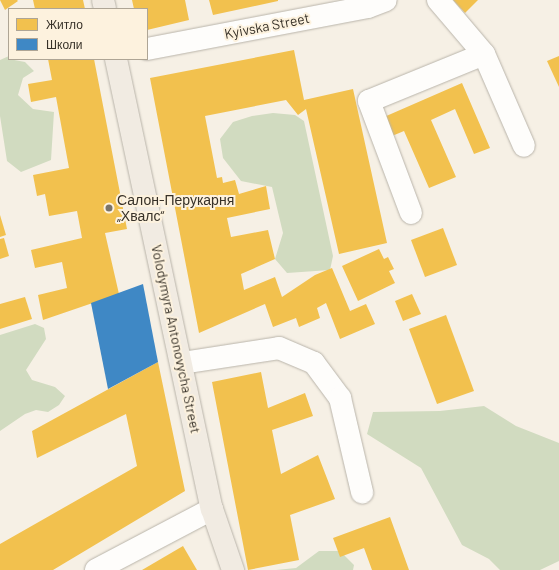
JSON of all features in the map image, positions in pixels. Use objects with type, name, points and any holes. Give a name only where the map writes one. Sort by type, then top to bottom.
[{"type":"main road","name":"Volodymyra Antonovycha Street","points":[[116,60],[212,509],[233,570]]},
{"type":"street","name":"Kyivska Street","points":[[148,49],[368,7],[386,0]]},
{"type":"street","points":[[438,0],[484,54],[524,146]]},
{"type":"street","points":[[411,213],[369,101],[484,54]]},
{"type":"street","points":[[182,363],[279,348],[314,363],[340,398],[362,492]]},
{"type":"street","points":[[96,570],[212,509]]},
{"type":"green space","points":[[8,56],[8,60],[25,62],[34,71],[23,78],[18,95],[33,109],[54,112],[51,160],[21,172],[7,161],[0,116],[0,60]]},
{"type":"green space","points":[[273,113],[295,115],[304,121],[333,256],[330,270],[287,273],[275,259],[283,233],[272,187],[241,181],[223,158],[220,139],[233,122],[252,116]]},
{"type":"green space","points":[[35,324],[44,328],[46,339],[26,370],[32,380],[55,387],[65,396],[59,405],[48,412],[36,410],[25,414],[0,431],[0,335]]},
{"type":"green space","points":[[484,406],[516,426],[559,443],[559,561],[540,570],[500,570],[489,559],[462,545],[421,468],[367,434],[373,412],[440,411]]},
{"type":"green space","points":[[319,551],[340,551],[354,565],[353,570],[276,570],[296,568]]},
{"type":"building: Житло","points":[[0,0],[17,0],[18,1],[5,10]]},
{"type":"building: Житло","points":[[33,0],[83,0],[85,8],[35,8]]},
{"type":"building: Житло","points":[[132,0],[185,0],[189,20],[148,30],[148,8],[134,8]]},
{"type":"building: Житло","points":[[209,0],[278,0],[278,1],[213,15]]},
{"type":"building: Житло","points":[[453,0],[478,0],[465,13]]},
{"type":"building: Житло","points":[[294,50],[304,100],[353,89],[387,243],[339,254],[306,109],[298,115],[286,100],[205,116],[217,178],[222,177],[223,183],[235,180],[239,194],[266,186],[270,209],[227,218],[231,237],[268,230],[275,259],[241,274],[244,290],[275,277],[282,297],[315,275],[332,268],[350,311],[366,304],[375,324],[340,339],[326,303],[317,308],[320,318],[299,327],[296,318],[273,327],[265,304],[199,333],[150,78]]},
{"type":"building: Житло","points":[[559,56],[559,87],[547,61]]},
{"type":"building: Житло","points":[[48,60],[94,60],[127,229],[105,233],[119,294],[43,320],[38,295],[67,288],[62,262],[35,268],[31,250],[82,238],[77,211],[49,216],[45,194],[37,196],[33,175],[69,168],[56,97],[31,102],[28,84],[52,80]]},
{"type":"building: Житло","points":[[462,83],[490,148],[474,154],[455,109],[431,120],[456,177],[429,188],[404,131],[392,136],[384,117]]},
{"type":"building: Житло","points":[[0,215],[6,235],[0,237]]},
{"type":"building: Житло","points":[[443,228],[457,265],[425,277],[411,240]]},
{"type":"building: Житло","points":[[4,238],[9,256],[0,259],[0,239]]},
{"type":"building: Житло","points":[[379,249],[384,259],[388,257],[394,269],[389,271],[395,283],[358,301],[342,266]]},
{"type":"building: Житло","points":[[412,294],[421,314],[403,321],[395,301]]},
{"type":"building: Житло","points":[[25,297],[32,319],[0,329],[0,304]]},
{"type":"building: Житло","points":[[446,315],[474,391],[437,404],[409,329]]},
{"type":"building: Житло","points":[[158,362],[185,491],[53,570],[0,570],[0,544],[137,466],[126,414],[37,458],[32,431]]},
{"type":"building: Житло","points":[[261,372],[268,408],[305,393],[313,416],[272,430],[281,474],[318,455],[335,499],[290,515],[299,560],[248,570],[212,382]]},
{"type":"building: Житло","points":[[390,517],[409,570],[372,570],[364,548],[340,557],[333,538]]},
{"type":"building: Житло","points":[[183,546],[197,570],[142,570]]},
{"type":"building: Школи","points":[[143,284],[158,362],[108,389],[91,303]]},
{"type":"place","name":"Салон-Перукарня „Хвалс“","points":[[109,208]]}]
